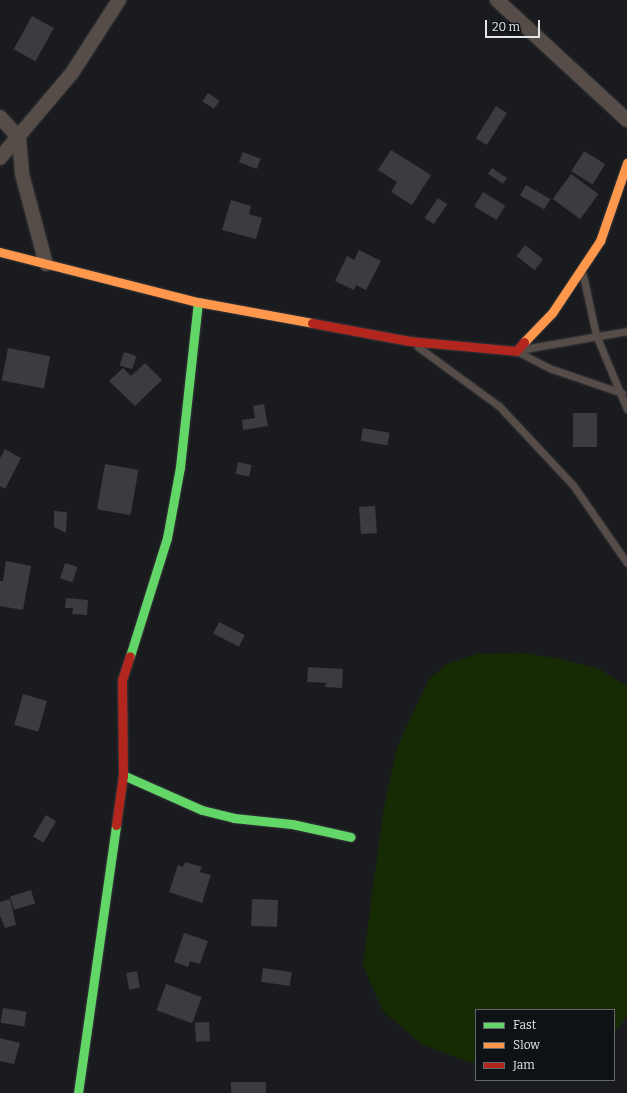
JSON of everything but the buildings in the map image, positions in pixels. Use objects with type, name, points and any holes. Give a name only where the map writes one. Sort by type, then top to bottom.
[{"type":"street","points":[[497,0],[627,120]]},
{"type":"street","points":[[0,158],[19,138],[72,73],[113,2]]},
{"type":"street","points":[[0,117],[19,138],[22,174],[46,264]]},
{"type":"street","points":[[0,252],[198,302],[409,341],[516,351],[552,313],[582,271],[600,241],[627,163]]},
{"type":"street","points":[[78,1093],[123,775],[122,680],[168,538],[180,467],[198,302]]},
{"type":"street","points":[[123,775],[208,812],[234,818],[262,819],[292,824],[351,837]]},
{"type":"lane","points":[[582,271],[596,334],[609,371],[622,393],[627,409]]},
{"type":"lane","points":[[516,351],[596,334],[627,331]]},
{"type":"lane","points":[[409,341],[499,406],[573,484],[627,563]]},
{"type":"lane","points":[[516,351],[552,369],[622,393]]},
{"type":"green space","points":[[521,653],[557,658],[599,669],[627,686],[627,1016],[615,1033],[615,1009],[475,1009],[475,1063],[421,1044],[383,1011],[363,966],[383,812],[397,747],[429,679],[447,664],[477,654]]},
{"type":"traffic: fast","points":[[130,656],[167,538],[180,467],[198,302]]},
{"type":"traffic: fast","points":[[123,775],[202,810],[234,818],[292,824],[351,837]]},
{"type":"traffic: fast","points":[[78,1093],[116,825]]},
{"type":"traffic: slow","points":[[524,342],[552,313],[600,241],[627,163]]},
{"type":"traffic: slow","points":[[0,252],[198,302],[312,323]]},
{"type":"traffic: jam","points":[[312,323],[409,341],[516,351],[524,342]]},
{"type":"traffic: jam","points":[[116,825],[123,775],[122,680],[130,656]]}]
